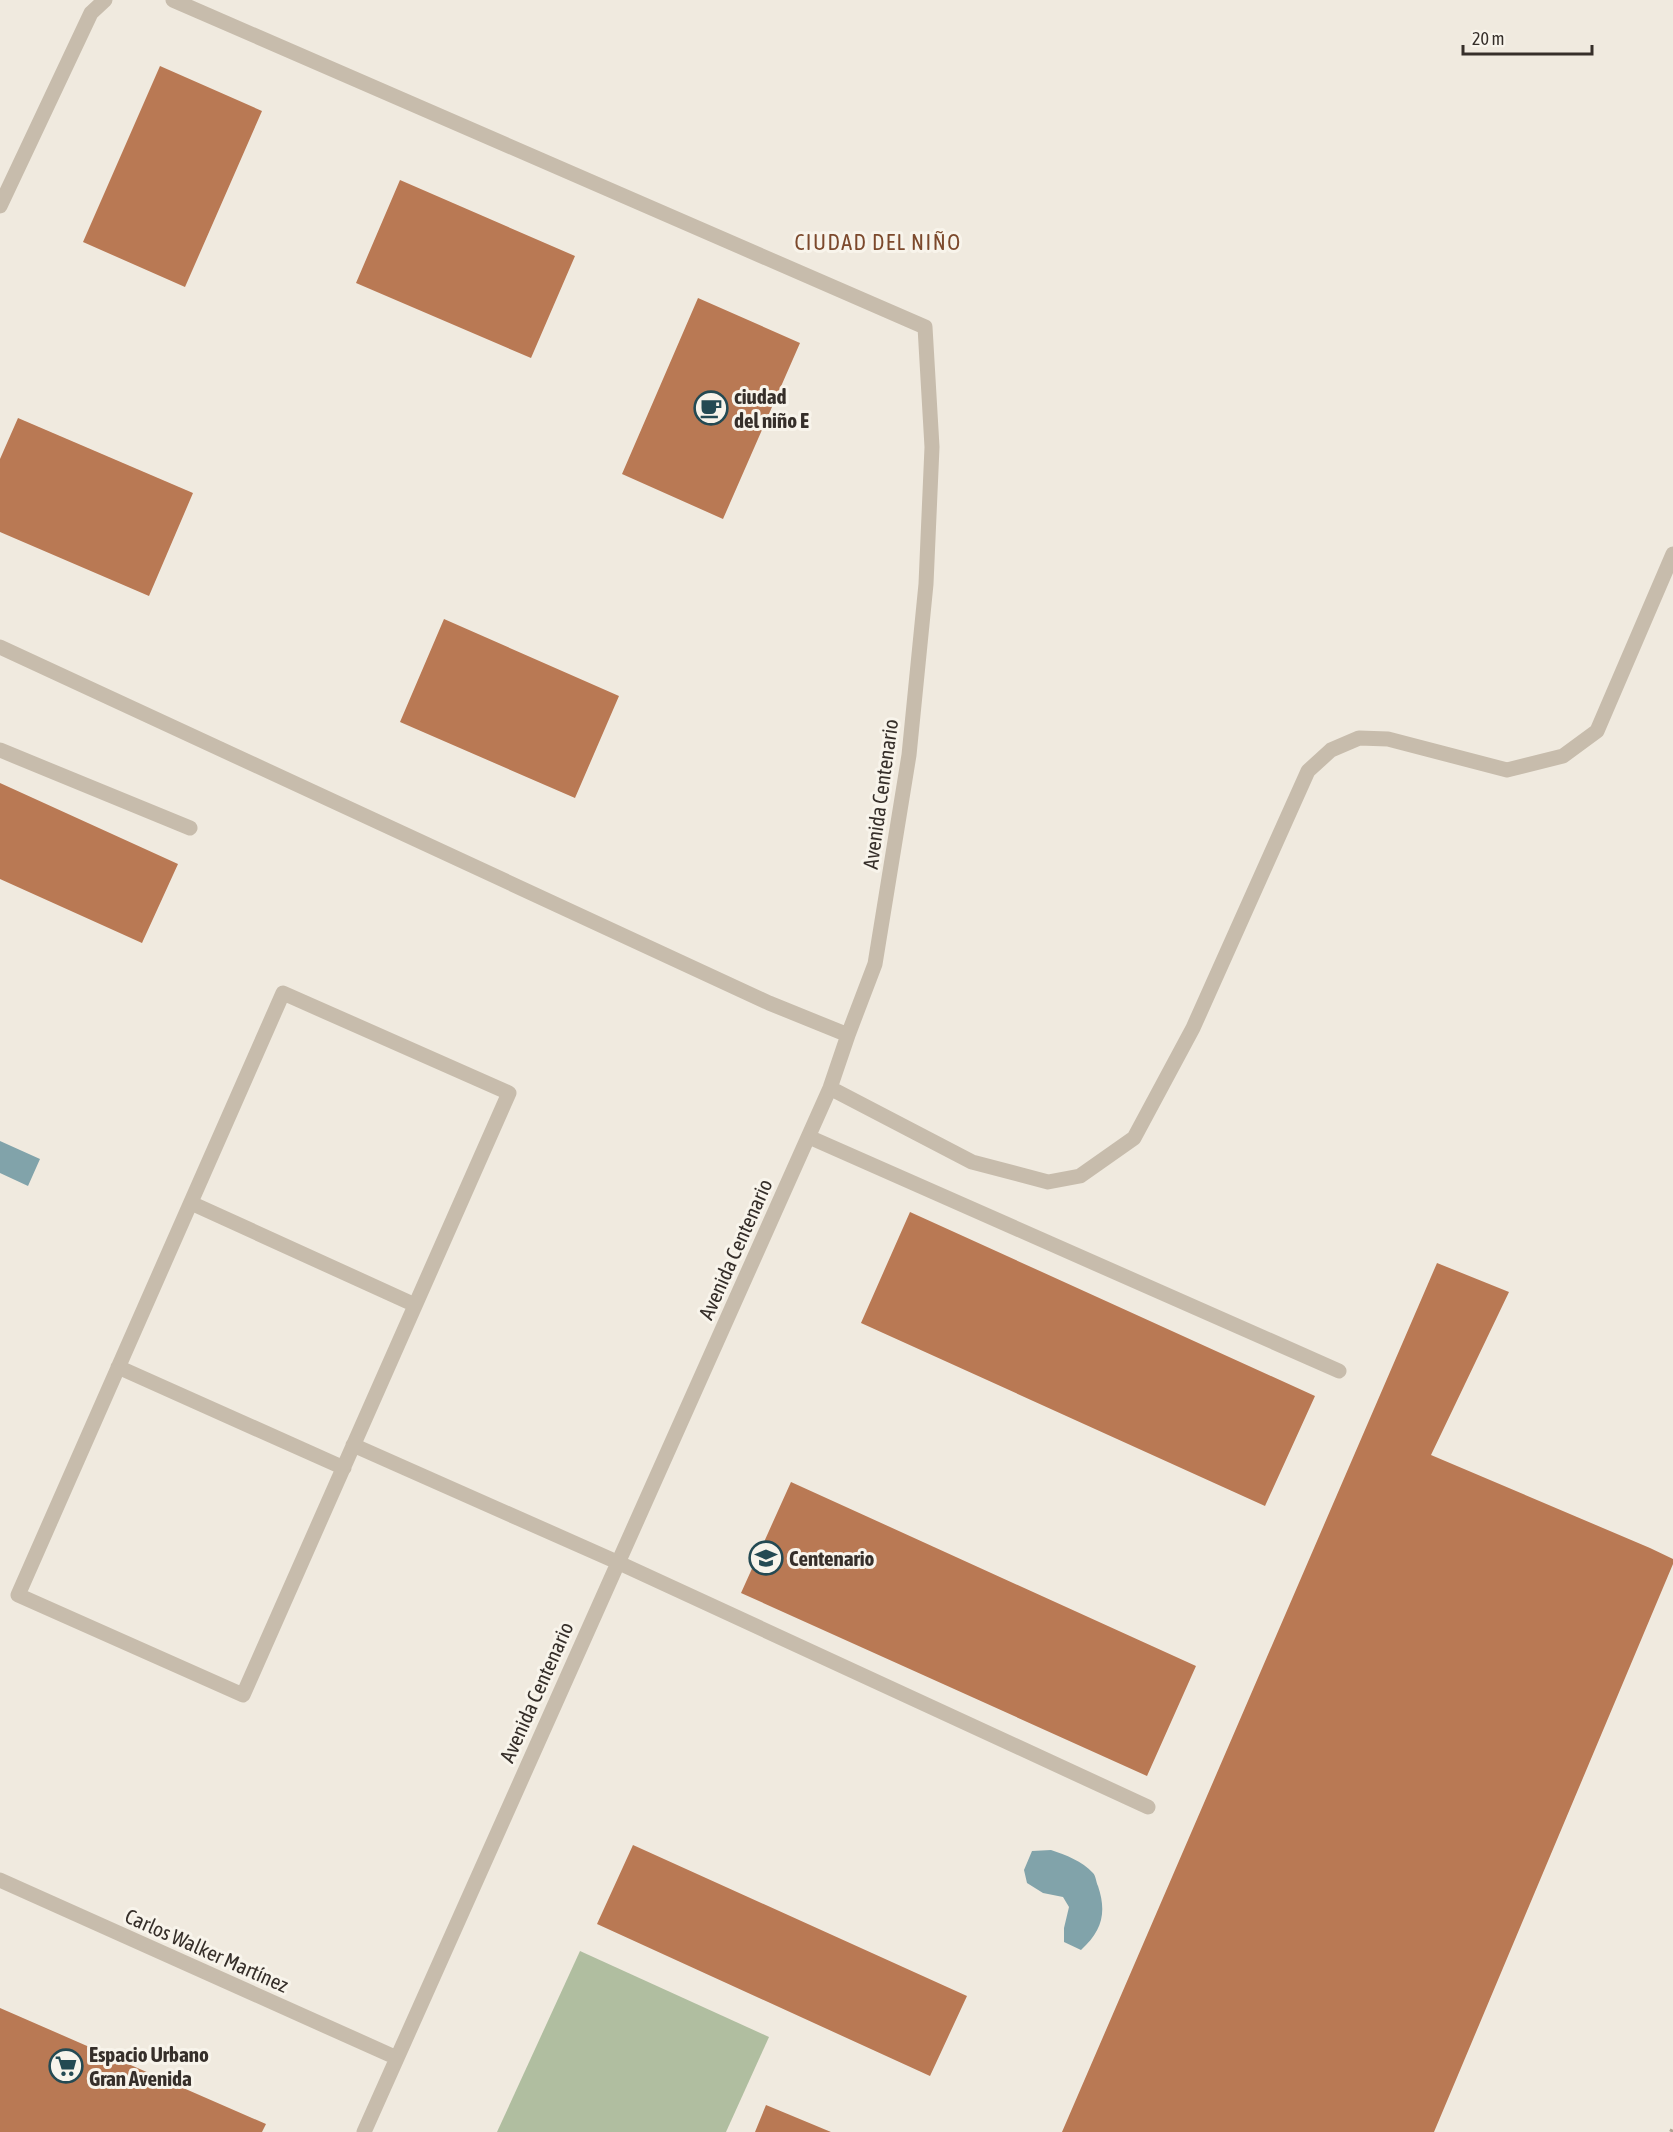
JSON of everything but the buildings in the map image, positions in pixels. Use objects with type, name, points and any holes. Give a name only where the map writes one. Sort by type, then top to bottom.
[{"type":"street","points":[[0,206],[91,13],[105,0]]},
{"type":"street","name":"Avenida Centenario","points":[[173,0],[925,327],[932,447],[926,584],[909,755],[875,964],[830,1088],[809,1137],[364,2132]]},
{"type":"street","points":[[830,1088],[972,1162],[1048,1182],[1080,1176],[1134,1138],[1192,1029],[1308,771],[1331,750],[1359,738],[1388,739],[1507,770],[1563,756],[1598,731],[1673,554]]},
{"type":"street","points":[[0,647],[769,1003],[848,1035]]},
{"type":"street","points":[[0,750],[190,828]]},
{"type":"street","points":[[283,993],[509,1093],[415,1305],[243,1695],[18,1595],[283,993]]},
{"type":"street","points":[[809,1137],[1339,1371]]},
{"type":"street","points":[[190,1203],[415,1305]]},
{"type":"street","points":[[118,1367],[344,1468]]},
{"type":"street","points":[[354,1445],[617,1562],[1148,1808]]},
{"type":"street","name":"Carlos Walker Martínez","points":[[0,1880],[397,2058]]},
{"type":"green space","points":[[580,1951],[769,2037],[726,2132],[497,2132]]},
{"type":"water","points":[[0,1141],[40,1159],[28,1186],[0,1173]]},
{"type":"water","points":[[1051,1850],[1068,1856],[1094,1874],[1101,1896],[1101,1921],[1094,1936],[1081,1950],[1064,1942],[1064,1928],[1069,1907],[1063,1897],[1043,1893],[1027,1883],[1024,1870],[1032,1851]]},
{"type":"place","name":"ciudad del niño E","points":[[711,408]]},
{"type":"place","name":"Centenario","points":[[766,1558]]},
{"type":"place","name":"Espacio Urbano Gran Avenida","points":[[66,2066]]},
{"type":"district","name":"CIUDAD DEL NIÑO","points":[[878,242]]}]
